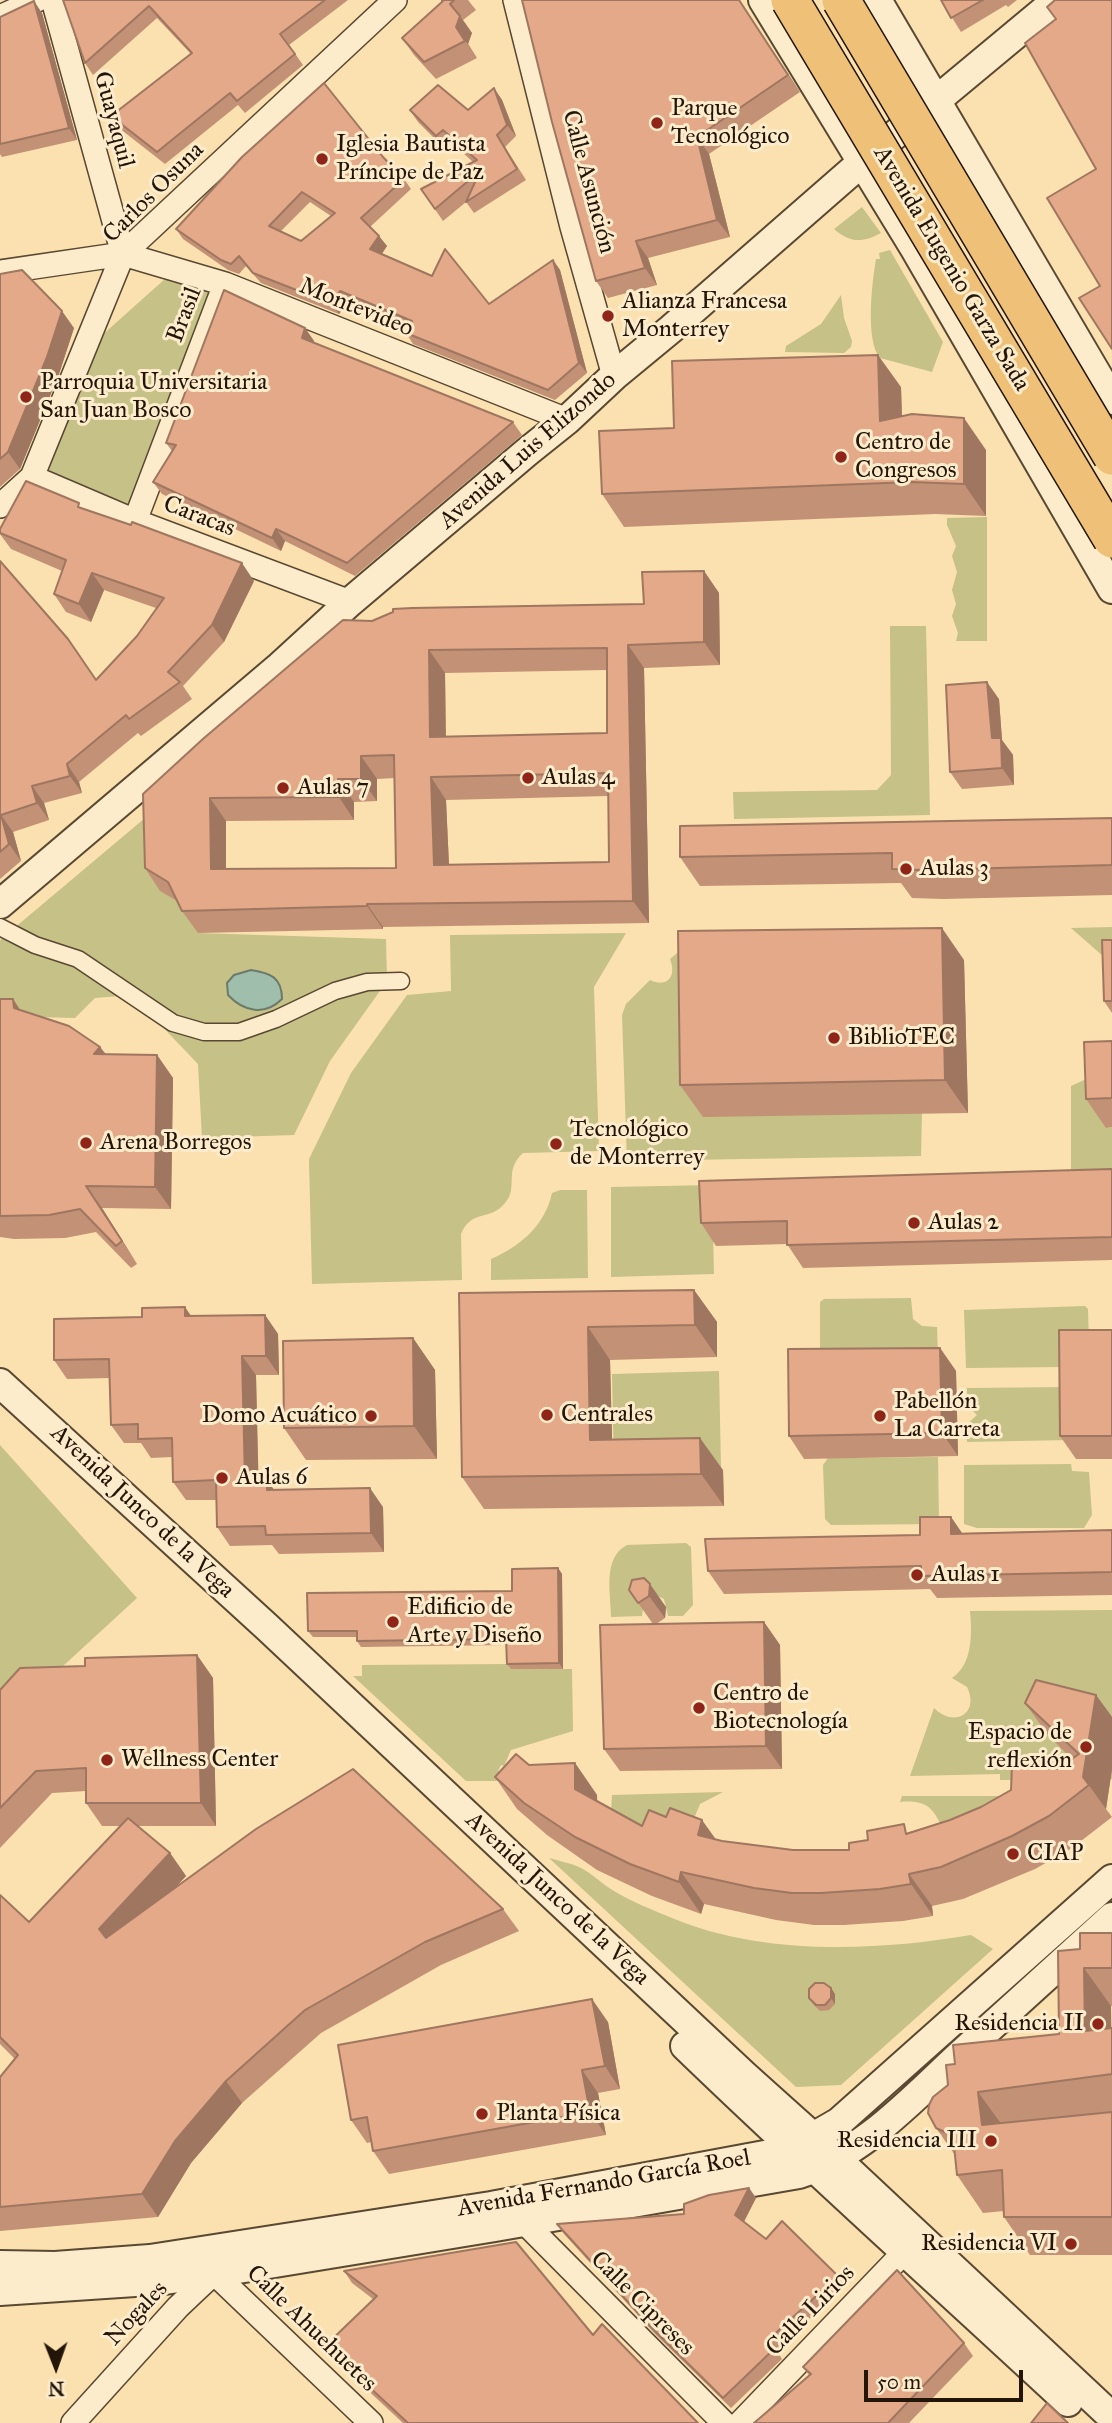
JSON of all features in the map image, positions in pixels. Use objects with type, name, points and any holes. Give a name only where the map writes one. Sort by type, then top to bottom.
[{"type":"highway","name":"Avenida Eugenio Garza Sada","points":[[790,0],[1112,539]]},
{"type":"highway","name":"Avenida Eugenio Garza Sada","points":[[841,0],[1112,456]]},
{"type":"street","points":[[0,17],[37,0]]},
{"type":"street","name":"Guayaquil","points":[[52,0],[123,254]]},
{"type":"street","name":"Carlos Osuna","points":[[0,506],[32,477],[123,254],[394,0]]},
{"type":"street","name":"Calle Asunción","points":[[514,0],[572,227],[614,376]]},
{"type":"street","points":[[763,0],[915,249],[1112,589]]},
{"type":"street","points":[[794,53],[813,67],[826,70],[838,70],[861,58],[875,37],[877,0]]},
{"type":"street","points":[[877,0],[1112,400]]},
{"type":"street","name":"Avenida Luis Elizondo","points":[[0,904],[278,668],[350,602],[567,420],[614,376],[861,163],[1058,0]]},
{"type":"street","points":[[915,249],[912,238],[915,216],[935,192],[946,187],[970,186],[995,197]]},
{"type":"street","points":[[0,272],[123,254]]},
{"type":"street","name":"Montevideo","points":[[123,254],[225,284],[567,420]]},
{"type":"street","name":"Brasil","points":[[135,521],[225,284]]},
{"type":"street","name":"Caracas","points":[[32,477],[135,521],[350,602]]},
{"type":"street","points":[[0,928],[35,945],[78,959],[173,1023],[204,1031],[239,1032],[276,1019],[335,991],[367,982],[401,981]]},
{"type":"street","name":"Avenida Junco de la Vega","points":[[0,1383],[276,1636],[745,2076],[802,2142]]},
{"type":"street","name":"Avenida Junco de la Vega","points":[[0,1400],[912,2244],[1112,2417]]},
{"type":"street","name":"Avenida Fernando García Roel","points":[[0,2291],[165,2280],[213,2262],[739,2161],[802,2142],[839,2122],[1112,1880]]},
{"type":"street","name":"Avenida Fernando García Roel","points":[[0,2265],[55,2266],[150,2259],[213,2262],[524,2222],[799,2174],[826,2164],[854,2148],[1112,1917]]},
{"type":"street","name":"Calle Cipreses","points":[[524,2222],[724,2423]]},
{"type":"street","name":"Avenida Junco de la Vega","points":[[912,2244],[1090,2423]]},
{"type":"street","name":"Calle Lirios","points":[[740,2423],[912,2244]]},
{"type":"street","name":"Nogales","points":[[73,2423],[178,2307],[213,2262]]},
{"type":"street","name":"Calle Ahuehuetes","points":[[213,2262],[371,2423]]},
{"type":"shaded area","points":[[862,207],[881,233],[868,239],[857,240],[834,229]]},
{"type":"shaded area","points":[[890,250],[943,342],[932,372],[880,358],[875,350],[871,325],[874,269],[876,259],[880,259],[879,253]]},
{"type":"shaded area","points":[[175,270],[225,284],[135,521],[32,477],[81,354]]},
{"type":"shaded area","points":[[841,295],[844,318],[852,341],[851,347],[844,353],[785,352],[786,346],[821,324]]},
{"type":"shaded area","points":[[987,517],[987,641],[956,641],[958,633],[952,616],[956,604],[952,590],[957,572],[952,556],[956,546],[947,525],[947,518]]},
{"type":"shaded area","points":[[890,626],[926,626],[930,815],[734,819],[733,792],[877,790],[891,775]]},
{"type":"shaded area","points":[[145,818],[198,933],[386,939],[387,981],[330,1061],[294,1135],[202,1138],[198,1064],[132,995],[95,998],[75,1018],[0,1016],[0,940]]},
{"type":"shaded area","points":[[1112,927],[1112,964],[1071,928]]},
{"type":"shaded area","points":[[626,933],[594,987],[599,1151],[523,1153],[514,1166],[511,1191],[505,1203],[494,1212],[470,1221],[461,1234],[462,1280],[312,1284],[309,1159],[351,1073],[407,995],[451,991],[450,935]]},
{"type":"shaded area","points":[[689,943],[922,1113],[921,1156],[627,1161],[622,1015],[626,1004],[650,980],[661,983],[669,979],[672,971],[670,959]]},
{"type":"shaded area","points":[[251,970],[274,977],[280,986],[282,999],[262,1010],[248,1008],[234,1001],[228,995],[227,983],[234,975]]},
{"type":"shaded area","points":[[1104,1071],[1107,1128],[1112,1127],[1112,1181],[1071,1182],[1071,1086]]},
{"type":"shaded area","points":[[712,1185],[714,1274],[611,1277],[611,1187]]},
{"type":"shaded area","points":[[560,1190],[587,1190],[588,1278],[491,1280],[491,1259],[521,1242],[529,1234],[543,1216],[552,1193]]},
{"type":"shaded area","points":[[911,1298],[913,1319],[922,1326],[937,1327],[938,1356],[820,1354],[820,1302],[824,1299]]},
{"type":"shaded area","points":[[1085,1306],[1088,1309],[1089,1343],[1062,1367],[966,1368],[964,1310]]},
{"type":"shaded area","points":[[719,1371],[721,1467],[614,1470],[612,1374]]},
{"type":"shaded area","points":[[1069,1387],[1069,1440],[967,1442],[966,1425],[977,1415],[967,1405],[967,1388]]},
{"type":"shaded area","points":[[0,1445],[137,1598],[0,1724]]},
{"type":"shaded area","points":[[938,1457],[939,1524],[831,1525],[825,1519],[823,1465],[828,1458]]},
{"type":"shaded area","points":[[1071,1464],[1072,1471],[1089,1472],[1092,1515],[1084,1528],[977,1528],[964,1524],[964,1465]]},
{"type":"shaded area","points":[[686,1543],[691,1547],[693,1605],[683,1616],[668,1616],[664,1599],[655,1595],[643,1608],[642,1616],[611,1617],[611,1567],[619,1551],[627,1545]]},
{"type":"shaded area","points":[[1112,1610],[1112,1779],[1000,1780],[1000,1774],[910,1776],[934,1708],[949,1717],[957,1717],[968,1711],[970,1696],[967,1687],[952,1678],[964,1665],[970,1648],[970,1611]]},
{"type":"shaded area","points":[[511,1664],[511,1669],[572,1669],[573,1731],[511,1750],[504,1766],[501,1765],[498,1771],[504,1774],[501,1781],[466,1781],[353,1676],[362,1676],[362,1665]]},
{"type":"shaded area","points":[[723,1792],[700,1804],[693,1821],[695,1832],[610,1829],[612,1795]]},
{"type":"shaded area","points":[[902,1796],[1037,1796],[941,1826],[926,1805],[900,1802]]},
{"type":"shaded area","points":[[549,1858],[579,1867],[621,1895],[657,1912],[707,1930],[743,1939],[820,1947],[859,1947],[971,1935],[993,1949],[841,2085],[796,2087]]},
{"type":"building","points":[[63,0],[325,0],[280,34],[295,54],[237,101],[230,93],[157,152],[111,116],[192,53],[149,6],[85,63]]},
{"type":"building","points":[[442,0],[454,0],[450,4],[460,16],[456,27],[465,41],[424,62],[402,38]]},
{"type":"building","name":"Parque Tecnológico","points":[[522,0],[739,0],[788,75],[697,137],[717,220],[636,241],[645,268],[596,281]]},
{"type":"building","points":[[941,0],[983,0],[951,18]]},
{"type":"building","points":[[1055,0],[1112,0],[1112,349],[1079,298],[1100,286],[1047,198],[1096,169],[1025,43],[1056,19],[1047,7]]},
{"type":"building","points":[[34,1],[69,128],[0,144],[0,17]]},
{"type":"building","points":[[324,83],[404,179],[361,218],[379,236],[370,249],[432,276],[445,249],[489,304],[553,260],[579,363],[548,390],[406,333],[412,321],[340,291],[332,304],[253,273],[239,256],[231,264],[221,260],[176,229],[242,157]],"holes":[[[302,192],[335,213],[301,241],[269,226]]]},
{"type":"building","points":[[438,85],[468,110],[494,88],[507,125],[497,135],[517,169],[466,202],[480,171],[435,209],[421,189],[477,160],[443,130],[436,136],[410,110]]},
{"type":"building","name":"Parroquia Universitaria San Juan Bosco","points":[[22,270],[62,311],[47,357],[8,452],[0,459],[0,274]]},
{"type":"building","points":[[224,290],[305,328],[302,338],[513,422],[347,563],[276,529],[272,538],[153,482],[176,445],[166,443]]},
{"type":"building","name":"Centro de Congresos","points":[[878,355],[880,421],[912,414],[964,418],[964,484],[912,482],[602,494],[599,431],[674,428],[672,361]]},
{"type":"building","points":[[26,481],[79,503],[78,507],[131,525],[132,522],[242,563],[212,625],[168,672],[180,682],[129,719],[126,715],[67,764],[70,776],[32,786],[37,803],[1,815],[9,844],[0,852],[0,561],[68,639],[96,680],[137,636],[164,598],[92,573],[79,604],[54,594],[66,560],[0,533]]},
{"type":"building","points":[[704,571],[704,642],[628,645],[633,901],[367,904],[182,911],[168,882],[145,868],[143,794],[204,738],[343,620],[372,621],[393,612],[393,609],[644,604],[642,572]],"holes":[[[607,648],[607,733],[430,737],[429,650]],[[394,755],[396,868],[211,869],[210,798],[339,797],[338,779],[361,779],[361,756]],[[608,773],[609,862],[434,865],[431,777]]]},
{"type":"building","points":[[987,682],[992,738],[1001,738],[1002,768],[950,772],[946,685]]},
{"type":"building","points":[[1112,818],[1112,865],[922,870],[892,869],[892,853],[680,857],[680,826]]},
{"type":"building","name":"BiblioTEC","points":[[942,928],[945,1080],[680,1085],[678,931]]},
{"type":"building","points":[[1102,940],[1112,940],[1112,1001],[1104,1001]]},
{"type":"building","name":"Arena Borregos","points":[[0,999],[13,999],[14,1008],[69,1026],[100,1047],[94,1054],[157,1055],[155,1187],[86,1186],[122,1241],[116,1246],[80,1209],[49,1215],[0,1216]]},
{"type":"building","points":[[1112,1041],[1112,1098],[1086,1099],[1084,1042]]},
{"type":"building","name":"Aulas 2","points":[[1112,1169],[1112,1237],[787,1245],[787,1221],[701,1223],[699,1181]]},
{"type":"building","points":[[694,1290],[695,1325],[588,1327],[590,1440],[700,1438],[701,1474],[462,1477],[459,1293]]},
{"type":"building","points":[[185,1307],[185,1316],[265,1315],[266,1356],[242,1356],[245,1480],[267,1480],[267,1490],[370,1488],[371,1533],[266,1535],[265,1526],[217,1527],[216,1480],[173,1482],[172,1438],[138,1439],[138,1424],[111,1425],[109,1359],[54,1360],[54,1319],[142,1317],[142,1308]]},
{"type":"building","points":[[1059,1330],[1112,1330],[1112,1436],[1060,1436]]},
{"type":"building","points":[[413,1338],[414,1426],[284,1428],[283,1341]]},
{"type":"building","name":"Pabellón La Carreta","points":[[940,1348],[942,1433],[789,1436],[788,1349]]},
{"type":"building","points":[[920,1517],[951,1517],[951,1534],[1112,1530],[1112,1572],[921,1576],[921,1566],[708,1571],[705,1539],[920,1535]]},
{"type":"building","name":"Edificio de Arte y Diseño","points":[[558,1568],[559,1663],[507,1664],[506,1639],[357,1641],[357,1631],[308,1631],[307,1593],[512,1591],[512,1569]]},
{"type":"building","points":[[644,1578],[650,1584],[649,1596],[638,1603],[629,1590],[632,1580]]},
{"type":"building","name":"Centro de Biotecnología","points":[[764,1622],[766,1746],[604,1749],[600,1625]]},
{"type":"building","name":"Wellness Center","points":[[197,1655],[201,1803],[86,1803],[86,1768],[36,1771],[0,1808],[0,1690],[20,1668],[85,1666],[85,1658]]},
{"type":"building","points":[[1036,1680],[1096,1695],[1083,1777],[1089,1785],[1049,1816],[1012,1836],[941,1867],[909,1874],[911,1884],[880,1889],[792,1893],[754,1888],[681,1872],[679,1882],[630,1864],[575,1837],[524,1803],[495,1777],[516,1754],[529,1765],[575,1763],[575,1789],[642,1826],[649,1810],[666,1817],[670,1808],[702,1820],[698,1835],[722,1841],[793,1850],[849,1850],[849,1843],[868,1840],[867,1831],[904,1824],[906,1834],[981,1807],[1011,1790],[1012,1765],[1057,1769],[1079,1754],[1025,1703]]},
{"type":"building","points":[[353,1769],[503,1909],[425,1942],[305,2010],[226,2081],[175,2141],[142,2194],[0,2207],[0,2077],[18,2055],[0,2037],[0,1895],[29,1922],[128,1818],[170,1853],[99,1929],[106,1938],[256,1829]]},
{"type":"building","points":[[1080,1933],[1112,1933],[1112,1968],[1084,1968],[1085,2031],[1112,2028],[1112,2074],[978,2092],[982,2125],[1112,2112],[1112,2217],[1004,2217],[1002,2170],[957,2175],[953,2136],[936,2128],[928,2113],[929,2105],[933,2097],[948,2085],[946,2065],[955,2064],[953,2045],[1059,2034],[1058,1951],[1080,1949]]},
{"type":"building","points":[[815,1983],[824,1983],[831,1988],[831,1998],[825,2005],[816,2005],[809,1998],[809,1989]]},
{"type":"building","name":"Planta Física","points":[[592,1999],[605,2066],[582,2070],[590,2112],[373,2151],[367,2117],[351,2120],[338,2045]]},
{"type":"building","points":[[749,2188],[735,2215],[766,2239],[782,2221],[838,2276],[768,2340],[775,2348],[723,2398],[649,2325],[557,2224],[684,2214],[684,2204],[709,2195]]},
{"type":"building","points":[[516,2242],[593,2335],[602,2324],[698,2423],[408,2423],[325,2346],[377,2296],[344,2271]]},
{"type":"building","points":[[897,2270],[964,2343],[888,2423],[754,2423],[811,2374],[803,2367]]},
{"type":"building","points":[[1047,2403],[1068,2423],[1031,2423]]},
{"type":"place","name":"Parque Tecnológico","points":[[657,123]]},
{"type":"place","name":"Iglesia Bautista Príncipe de Paz","points":[[322,159]]},
{"type":"place","name":"Alianza Francesa Monterrey","points":[[608,316]]},
{"type":"place","name":"Parroquia Universitaria San Juan Bosco","points":[[26,397]]},
{"type":"place","name":"Centro de Congresos","points":[[841,457]]},
{"type":"place","name":"Aulas 4","points":[[528,778]]},
{"type":"place","name":"Aulas 7","points":[[283,788]]},
{"type":"place","name":"Aulas 3","points":[[906,869]]},
{"type":"place","name":"BiblioTEC","points":[[834,1038]]},
{"type":"place","name":"Arena Borregos","points":[[86,1143]]},
{"type":"place","name":"Tecnológico de Monterrey","points":[[556,1144]]},
{"type":"place","name":"Aulas 2","points":[[914,1223]]},
{"type":"place","name":"Centrales","points":[[547,1415]]},
{"type":"place","name":"Domo Acuático","points":[[371,1416]]},
{"type":"place","name":"Pabellón La Carreta","points":[[880,1416]]},
{"type":"place","name":"Aulas 6","points":[[222,1478]]},
{"type":"place","name":"Aulas 1","points":[[917,1575]]},
{"type":"place","name":"Edificio de Arte y Diseño","points":[[393,1622]]},
{"type":"place","name":"Centro de Biotecnología","points":[[699,1708]]},
{"type":"place","name":"Espacio de reflexión","points":[[1086,1747]]},
{"type":"place","name":"Wellness Center","points":[[107,1760]]},
{"type":"place","name":"CIAP","points":[[1013,1854]]},
{"type":"place","name":"Residencia II","points":[[1098,2024]]},
{"type":"place","name":"Planta Física","points":[[482,2114]]},
{"type":"place","name":"Residencia III","points":[[991,2141]]},
{"type":"place","name":"Residencia VI","points":[[1071,2244]]}]
